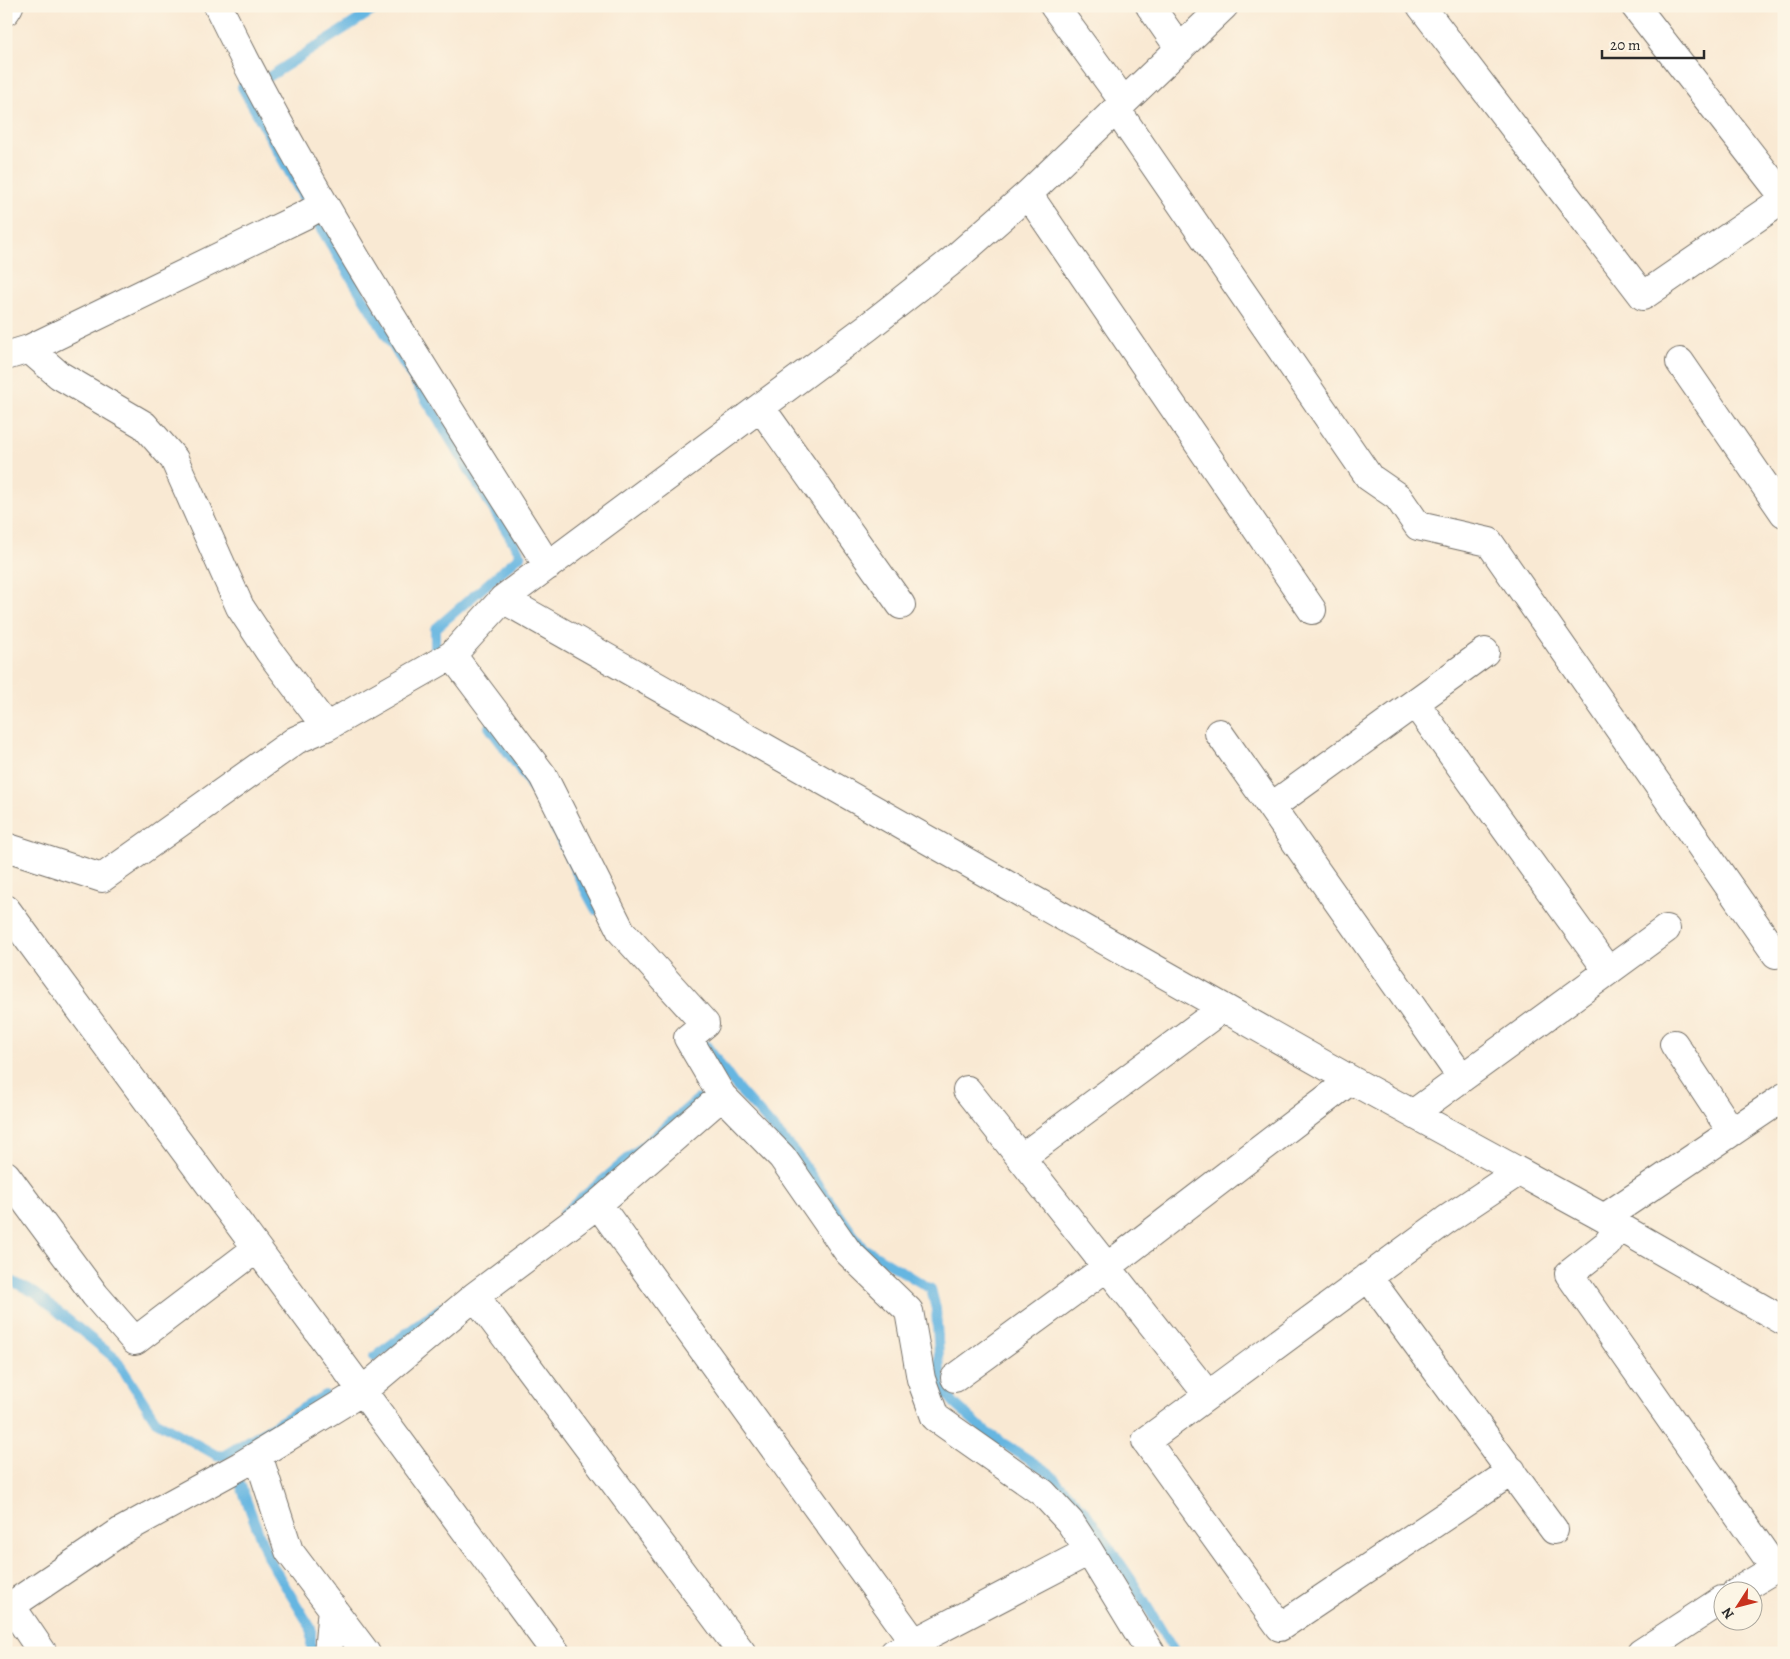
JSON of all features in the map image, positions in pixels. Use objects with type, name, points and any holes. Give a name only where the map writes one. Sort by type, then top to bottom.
[{"type":"street","points":[[6,11],[9,6]]},
{"type":"street","points":[[218,6],[316,209],[548,566]]},
{"type":"street","points":[[1054,6],[1369,477],[1398,497],[1418,526],[1489,542],[1776,954]]},
{"type":"street","points":[[1150,6],[1180,49]]},
{"type":"street","points":[[6,847],[102,878],[296,740],[326,727],[445,659],[503,600],[761,408],[930,278],[1028,194],[1224,6]]},
{"type":"street","points":[[1421,6],[1643,296],[1784,198],[1635,6]]},
{"type":"street","points":[[1028,194],[1312,610]]},
{"type":"street","points":[[18,353],[316,209]]},
{"type":"street","points":[[18,353],[144,425],[174,459],[240,607],[269,651],[326,727]]},
{"type":"street","points":[[1680,362],[1784,513]]},
{"type":"street","points":[[761,408],[901,605]]},
{"type":"street","points":[[503,600],[1223,1008],[1611,1222],[1784,1321]]},
{"type":"street","points":[[1271,807],[1485,652]]},
{"type":"street","points":[[445,659],[543,776],[620,931],[705,1024],[688,1038],[718,1088],[782,1157],[848,1252],[909,1311],[921,1379],[935,1417],[1043,1493],[1070,1522],[1151,1653]]},
{"type":"street","points":[[1415,703],[1608,971]]},
{"type":"street","points":[[1219,733],[1462,1078]]},
{"type":"street","points":[[6,909],[361,1392],[556,1653]]},
{"type":"street","points":[[1414,1113],[1666,929]]},
{"type":"street","points":[[1021,1158],[1223,1008]]},
{"type":"street","points":[[1674,1044],[1732,1132]]},
{"type":"street","points":[[955,1378],[1107,1267],[1351,1080]]},
{"type":"street","points":[[43,1653],[8,1607],[120,1532],[241,1465],[361,1392],[475,1296],[598,1204],[718,1088]]},
{"type":"street","points":[[968,1090],[1208,1395]]},
{"type":"street","points":[[1752,1582],[1779,1565],[1569,1274],[1607,1244],[1611,1222],[1732,1132],[1784,1097]]},
{"type":"street","points":[[1512,1471],[1280,1627],[1146,1441],[1446,1220],[1518,1172]]},
{"type":"street","points":[[6,1175],[95,1294],[135,1341],[256,1249]]},
{"type":"street","points":[[598,1204],[910,1649],[1089,1551]]},
{"type":"street","points":[[1368,1277],[1554,1530]]},
{"type":"street","points":[[475,1296],[742,1653]]},
{"type":"street","points":[[241,1465],[289,1551],[366,1653]]},
{"type":"street","points":[[1640,1653],[1712,1606]]},
{"type":"street","points":[[328,1653],[332,1607]]},
{"type":"waterway","points":[[267,78],[380,6]]},
{"type":"waterway","points":[[246,85],[242,87],[318,224],[521,555],[435,629],[435,647],[442,660]]},
{"type":"waterway","points":[[489,727],[539,799],[596,910]]},
{"type":"waterway","points":[[706,1045],[734,1084],[794,1151],[862,1247],[931,1289],[936,1309],[941,1387],[955,1404],[986,1432],[1048,1472],[1087,1514],[1131,1579],[1175,1653]]},
{"type":"waterway","points":[[564,1213],[698,1099]]},
{"type":"waterway","points":[[6,1278],[35,1293],[116,1359],[156,1421],[216,1455],[223,1456],[325,1395]]},
{"type":"waterway","points":[[374,1357],[442,1307]]},
{"type":"waterway","points":[[232,1471],[241,1486],[268,1558],[311,1628],[311,1653]]}]
